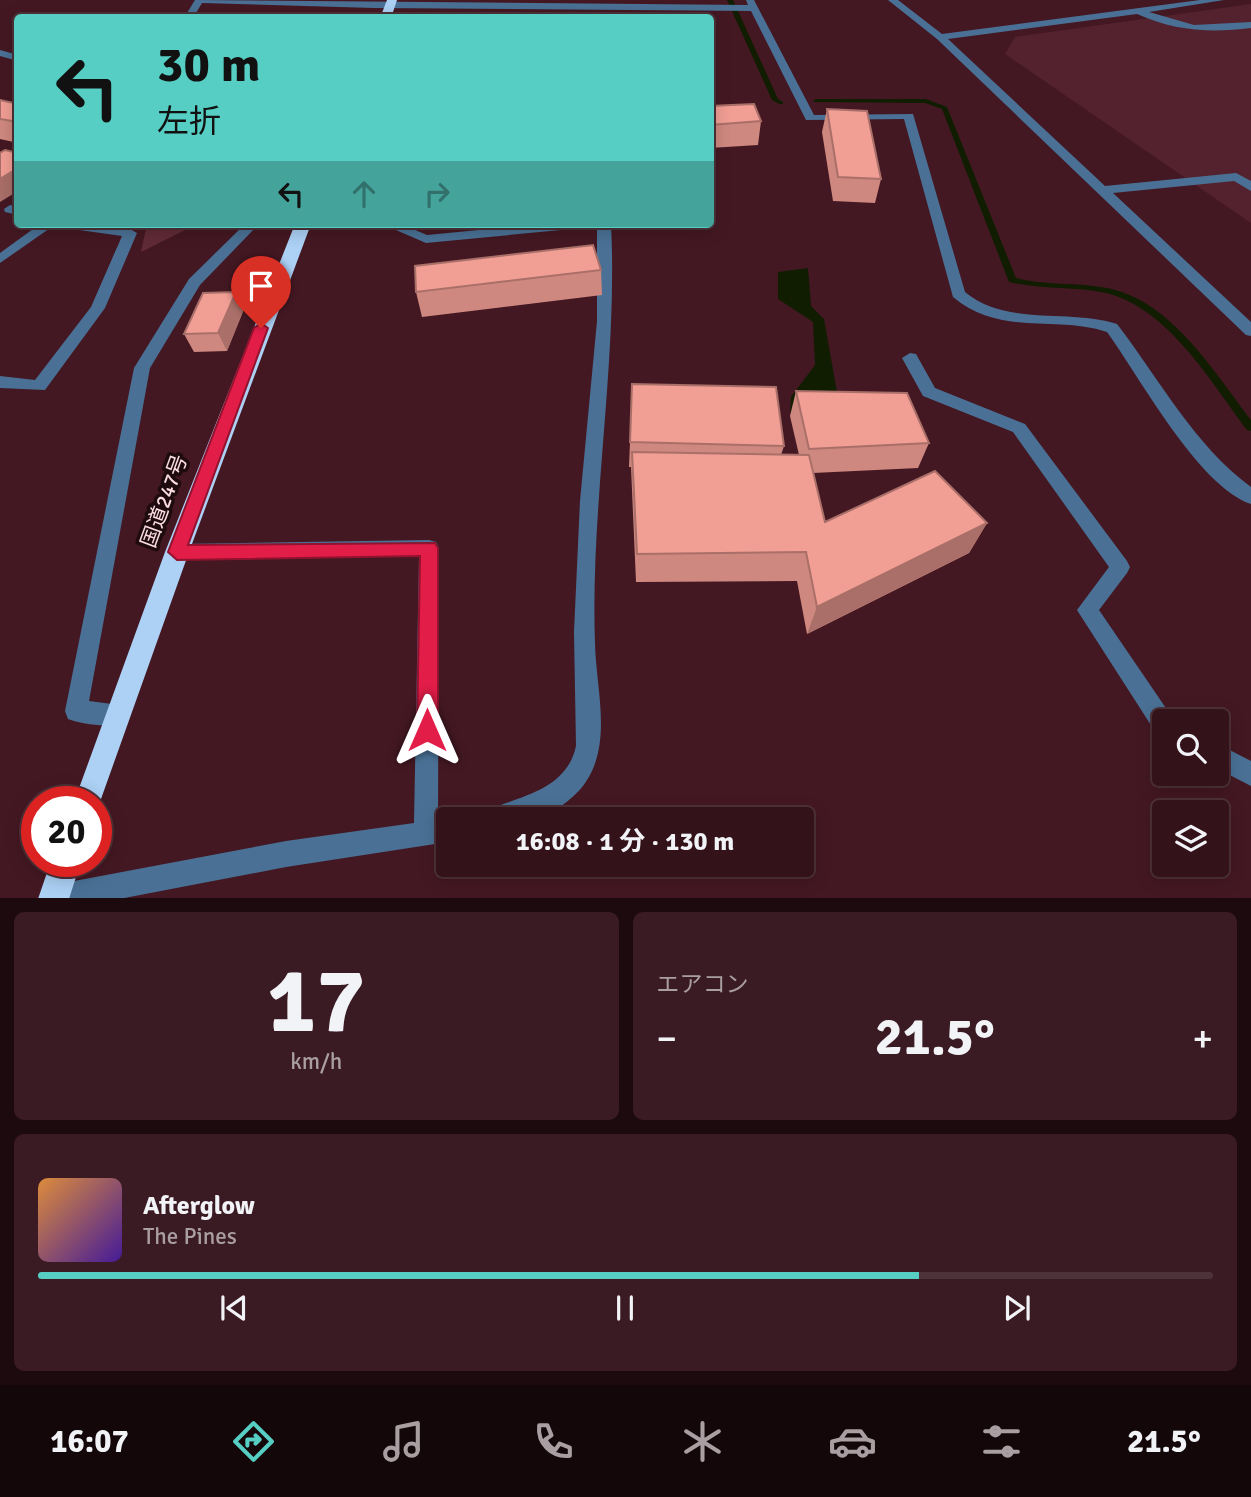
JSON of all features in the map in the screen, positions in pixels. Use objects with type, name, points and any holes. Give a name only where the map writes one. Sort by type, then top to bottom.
[{"type":"highway","name":"国道247号","points":[[94,786],[177,552],[301,228]]},
{"type":"highway","points":[[53,898],[60,877]]},
{"type":"street","points":[[199,0],[726,8],[749,5],[810,118],[909,116],[958,294],[965,303],[994,313],[1100,324],[1112,328],[1202,452],[1220,473],[1251,497]]},
{"type":"street","points":[[892,0],[940,37],[1105,190],[1251,331]]},
{"type":"street","points":[[940,37],[1220,0]]},
{"type":"street","points":[[1139,11],[1183,29],[1212,31],[1251,25]]},
{"type":"street","points":[[1105,190],[1236,177],[1251,187]]},
{"type":"street","points":[[0,258],[43,228]]},
{"type":"street","points":[[0,382],[39,386],[98,308],[130,233],[94,228]]},
{"type":"street","points":[[119,714],[76,711],[142,368],[194,282],[248,228]]},
{"type":"street","points":[[399,228],[426,239],[540,228]]},
{"type":"street","points":[[529,807],[570,783],[584,761],[589,736],[583,664],[590,487],[602,379],[606,257],[604,228]]},
{"type":"street","points":[[910,358],[929,392],[1019,429],[1120,566],[1087,610],[1153,709]]},
{"type":"street","points":[[177,552],[429,548],[436,807]]},
{"type":"street","points":[[1229,762],[1251,774]]},
{"type":"street","points":[[53,898],[286,854],[436,832]]},
{"type":"shaded area","points":[[1251,4],[1251,223],[1005,54],[1015,37]]},
{"type":"shaded area","points":[[146,228],[189,228],[141,252]]},
{"type":"shaded area","points":[[808,268],[811,306],[824,319],[837,392],[894,412],[790,412],[791,397],[815,365],[813,322],[778,299],[778,272]]},
{"type":"building","points":[[0,100],[14,103],[14,121],[0,119]]},
{"type":"building","points":[[754,104],[761,121],[714,125],[714,106]]},
{"type":"building","points":[[827,109],[867,111],[881,179],[838,177]]},
{"type":"building","points":[[5,150],[14,152],[14,170],[0,179],[0,153]]},
{"type":"building","points":[[593,245],[601,270],[416,292],[415,266]]},
{"type":"building","points":[[236,292],[218,333],[184,334],[203,293]]},
{"type":"building","points":[[632,384],[776,387],[784,446],[630,442]]},
{"type":"building","points":[[796,391],[907,393],[929,443],[809,449]]},
{"type":"building","points":[[632,452],[809,455],[825,522],[935,471],[987,523],[817,607],[806,552],[637,554]]},
{"type":"waterway","points":[[730,0],[775,100],[781,103]]},
{"type":"waterway","points":[[816,101],[926,101],[945,108],[1012,280],[1036,285],[1109,291],[1131,299],[1151,311],[1189,347],[1251,427]]},
{"type":"route","points":[[261,328],[177,552],[429,548],[427,730]]}]
